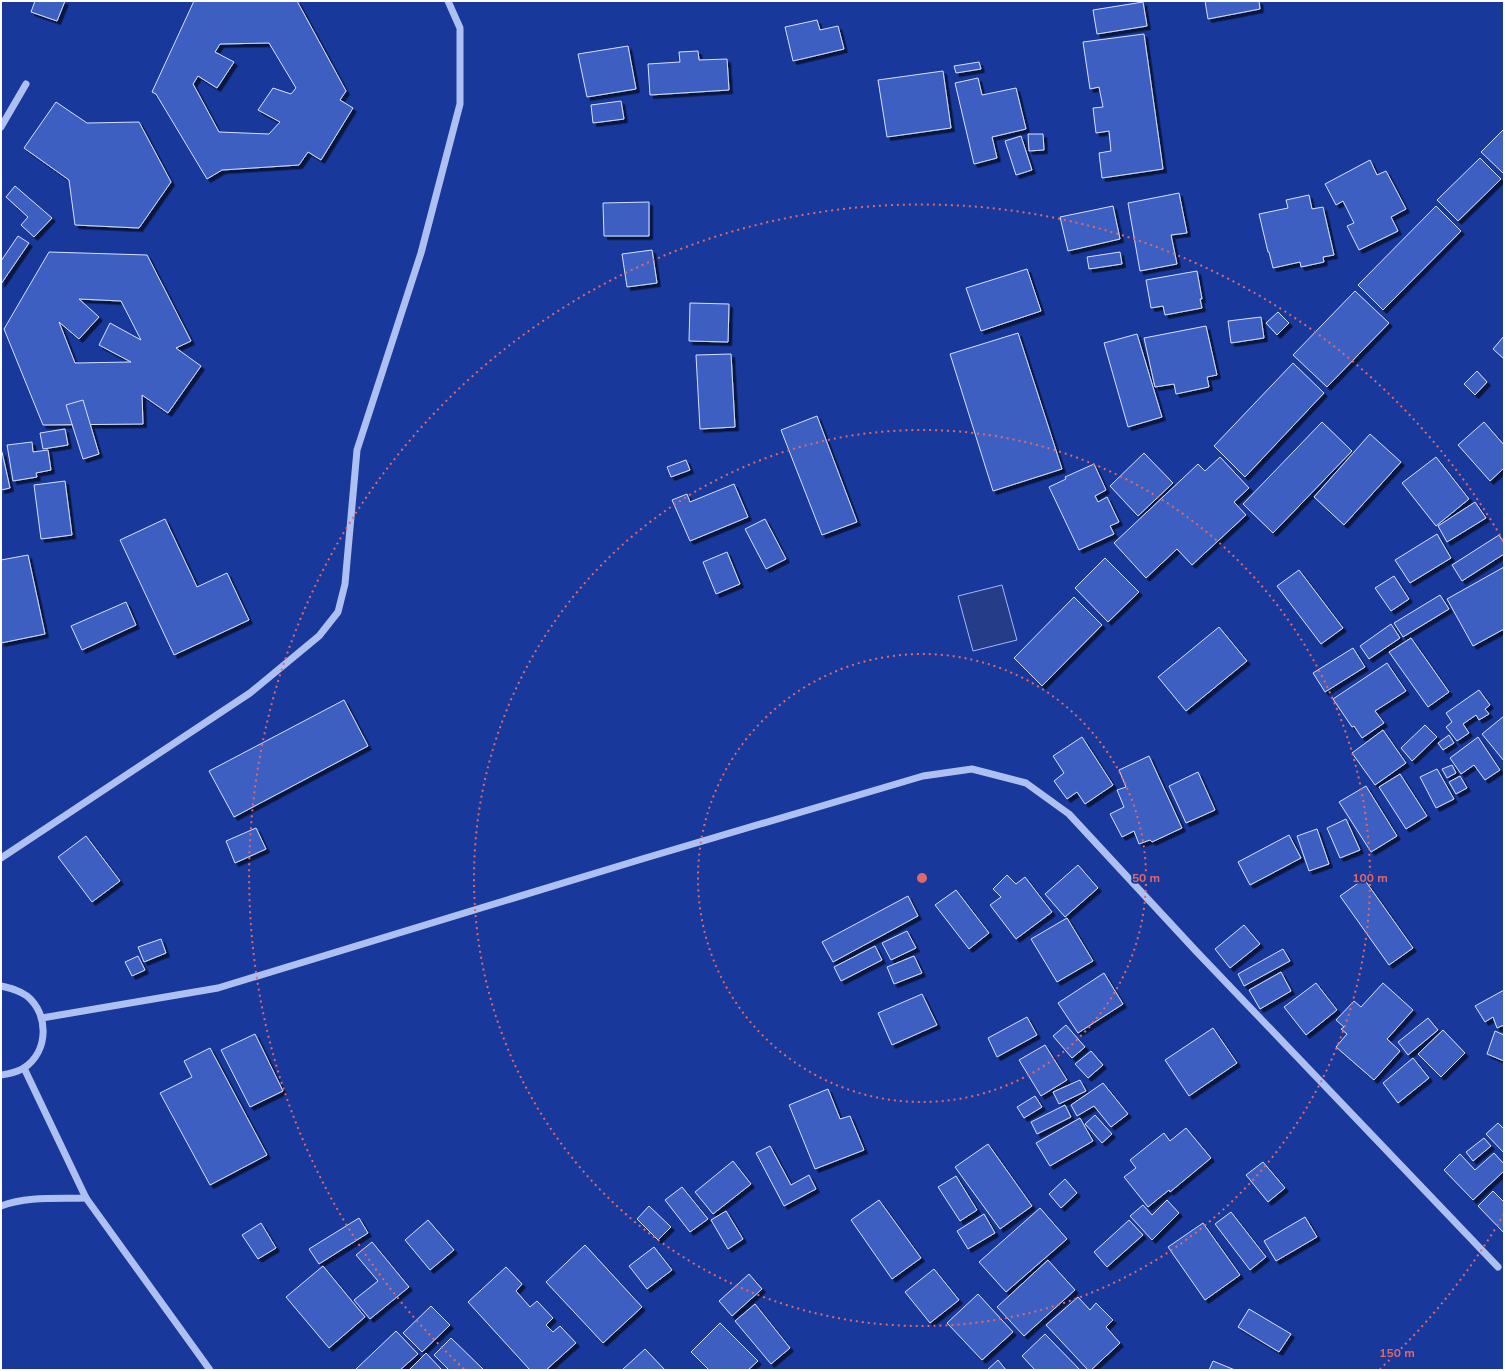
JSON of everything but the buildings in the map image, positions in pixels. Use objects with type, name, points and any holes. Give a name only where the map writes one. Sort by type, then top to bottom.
[{"type":"street","points":[[1,858],[250,693],[319,636],[338,612],[344,584],[357,450],[421,253],[460,104],[460,28],[448,1]]},
{"type":"street","points":[[1,127],[26,84]]},
{"type":"street","points":[[42,1018],[218,988],[642,859],[916,778],[972,769],[1026,783],[1069,814],[1196,951],[1498,1267]]},
{"type":"street","points":[[1,986],[14,989],[26,995],[36,1005],[42,1018],[44,1032],[41,1046],[34,1058],[24,1068],[12,1074],[1,1075]]},
{"type":"street","points":[[24,1068],[86,1198],[210,1370]]},
{"type":"street","points":[[1,1206],[8,1203],[31,1200],[86,1198]]},
{"type":"water","points":[[1002,585],[1017,640],[973,651],[958,596]]}]
